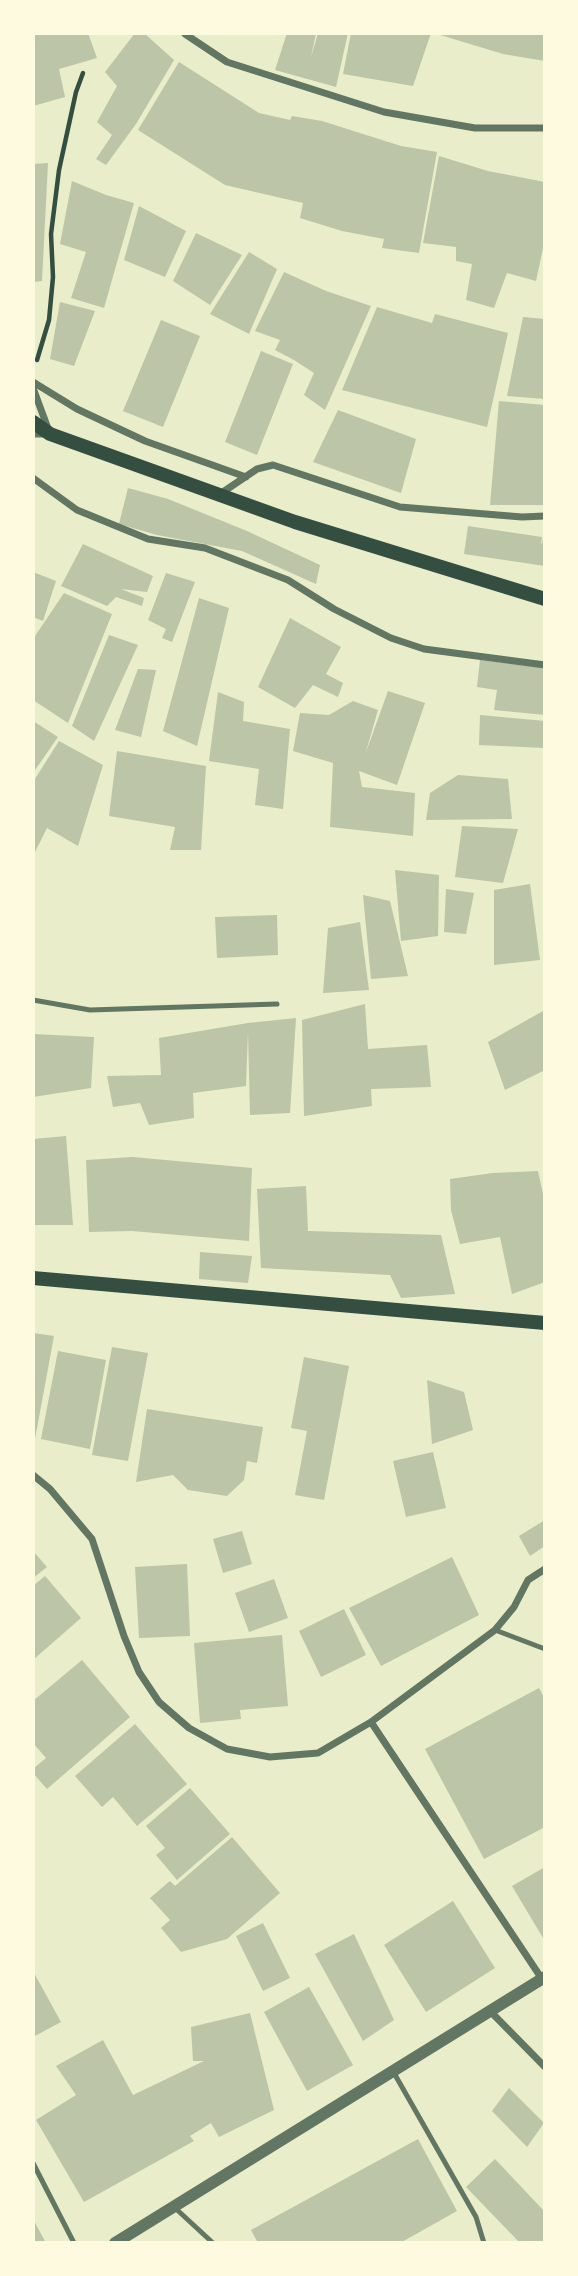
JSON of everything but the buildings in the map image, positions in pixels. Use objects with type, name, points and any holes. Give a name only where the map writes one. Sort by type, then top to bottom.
[{"type":"main road","points":[[33,422],[50,433],[295,522],[545,599]]},
{"type":"main road","points":[[33,1279],[545,1323]]},
{"type":"street","points":[[185,34],[227,62],[384,112],[475,128],[545,128]]},
{"type":"street","points":[[33,382],[77,409],[145,440],[246,477]]},
{"type":"street","points":[[33,388],[50,433],[33,434]]},
{"type":"street","points":[[220,494],[257,469],[273,465],[400,507],[522,517],[545,516]]},
{"type":"street","points":[[33,478],[77,510],[148,539],[205,548],[288,580],[334,609],[391,638],[424,649],[545,665]]},
{"type":"street","points":[[33,1475],[50,1489],[92,1539],[124,1636],[139,1672],[159,1702],[189,1728],[228,1749],[270,1757],[318,1753],[370,1723],[495,1630],[514,1607],[528,1580],[545,1569]]},
{"type":"street","points":[[115,2243],[543,1978],[370,1723]]},
{"type":"street","points":[[491,2012],[545,2067]]},
{"type":"lane","points":[[33,1000],[90,1010],[278,1004]]},
{"type":"lane","points":[[495,1630],[545,1648]]},
{"type":"lane","points":[[393,2073],[476,2217],[484,2243]]},
{"type":"lane","points":[[33,2163],[74,2243]]},
{"type":"lane","points":[[174,2207],[213,2243]]},
{"type":"path","points":[[33,371],[49,320],[53,277],[51,234],[59,170],[76,92],[83,73]]}]
